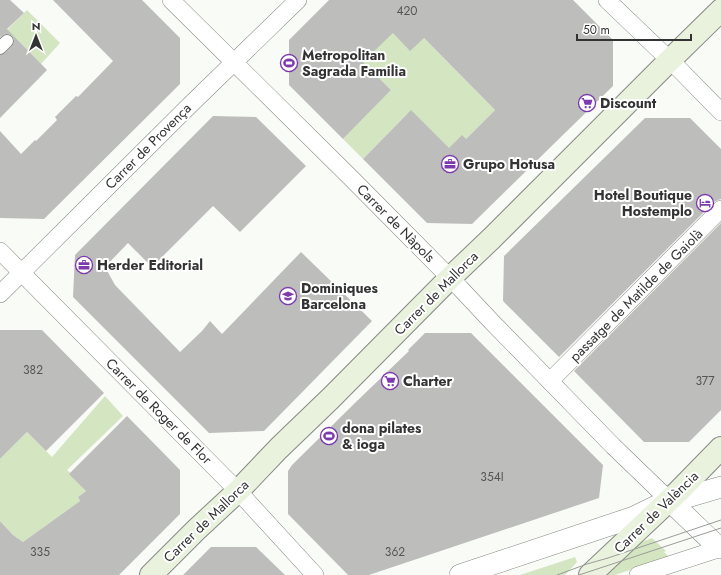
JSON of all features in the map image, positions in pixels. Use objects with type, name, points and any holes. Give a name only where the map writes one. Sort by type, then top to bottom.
[{"type":"main road","name":"Carrer de Mallorca","points":[[151,575],[238,491],[279,448],[721,10]]},
{"type":"main road","name":"Carrer de València","points":[[590,575],[721,448]]},
{"type":"street","name":"Carrer de Nàpols","points":[[172,0],[352,178],[658,491],[669,500]]},
{"type":"street","name":"Carrer de Provença","points":[[0,294],[190,104],[298,0]]},
{"type":"street","points":[[607,0],[670,60],[721,112]]},
{"type":"street","name":"passatge de Matilde de Gaiolà","points":[[550,381],[721,209]]},
{"type":"street","name":"Carrer de Roger de Flor","points":[[0,251],[238,491],[315,575]]},
{"type":"street","points":[[460,575],[634,517],[669,500],[684,498],[721,487]]},
{"type":"street","points":[[638,575],[720,549],[669,500]]},
{"type":"green space","points":[[27,10],[60,43],[41,64],[16,38],[14,39],[7,30]]},
{"type":"green space","points":[[406,20],[495,110],[449,156],[406,115],[363,159],[343,139],[391,90],[363,62]]},
{"type":"green space","points":[[105,396],[123,416],[67,470],[88,489],[78,497],[80,501],[23,542],[13,535],[0,521],[0,459],[27,432],[52,457]]},
{"type":"green space","points":[[652,538],[666,551],[664,552],[669,557],[615,575],[605,575],[639,543]]},
{"type":"green space","points":[[575,557],[577,562],[565,575],[520,575]]},
{"type":"building","points":[[0,0],[10,0],[24,13],[7,29],[47,70],[0,118],[0,55],[5,53],[12,46],[14,39],[13,36],[9,34],[5,34],[0,37]]},
{"type":"building","points":[[53,0],[142,0],[180,38],[180,84],[44,219],[0,218],[0,131],[21,154],[57,120],[55,117],[76,96],[78,97],[113,61]]},
{"type":"building","points":[[329,0],[573,0],[613,40],[613,86],[472,224],[427,223],[363,159],[411,110],[449,148],[462,135],[466,139],[495,110],[424,38],[410,51],[393,33],[363,62],[391,90],[343,139],[289,85],[289,40]]},
{"type":"building","points":[[213,116],[256,117],[306,166],[240,232],[213,206],[152,267],[128,243],[105,267],[115,285],[180,352],[202,331],[210,321],[222,334],[301,252],[372,321],[264,431],[209,433],[73,297],[75,255]]},
{"type":"building","points":[[645,118],[690,118],[721,149],[721,199],[714,202],[559,357],[503,301],[504,256]]},
{"type":"building","points":[[721,223],[721,410],[689,442],[644,442],[574,371]]},
{"type":"building","points":[[0,330],[42,330],[104,393],[46,451],[27,432],[0,459]]},
{"type":"building","points":[[425,333],[471,333],[603,465],[599,498],[369,575],[348,575],[288,514],[288,471],[292,465],[409,351],[408,350]]},
{"type":"building","points":[[127,416],[180,470],[180,514],[119,575],[0,575],[0,521],[13,535],[23,542],[80,501],[78,497],[86,491],[69,474]]},
{"type":"building","points":[[211,547],[256,547],[285,575],[183,575]]},
{"type":"tram line","points":[[557,575],[721,520]]},
{"type":"tram line","points":[[579,575],[721,528]]},
{"type":"place","name":"Metropolitan Sagrada Familia","points":[[289,63]]},
{"type":"place","name":"Discount","points":[[587,103]]},
{"type":"place","name":"Grupo Hotusa","points":[[450,164]]},
{"type":"place","name":"Hotel Boutique Hostemplo","points":[[705,203]]},
{"type":"place","name":"Herder Editorial","points":[[84,265]]},
{"type":"place","name":"Dominiques Barcelona","points":[[288,296]]},
{"type":"place","name":"Charter","points":[[390,381]]},
{"type":"place","name":"dona pilates & ioga","points":[[329,436]]}]
